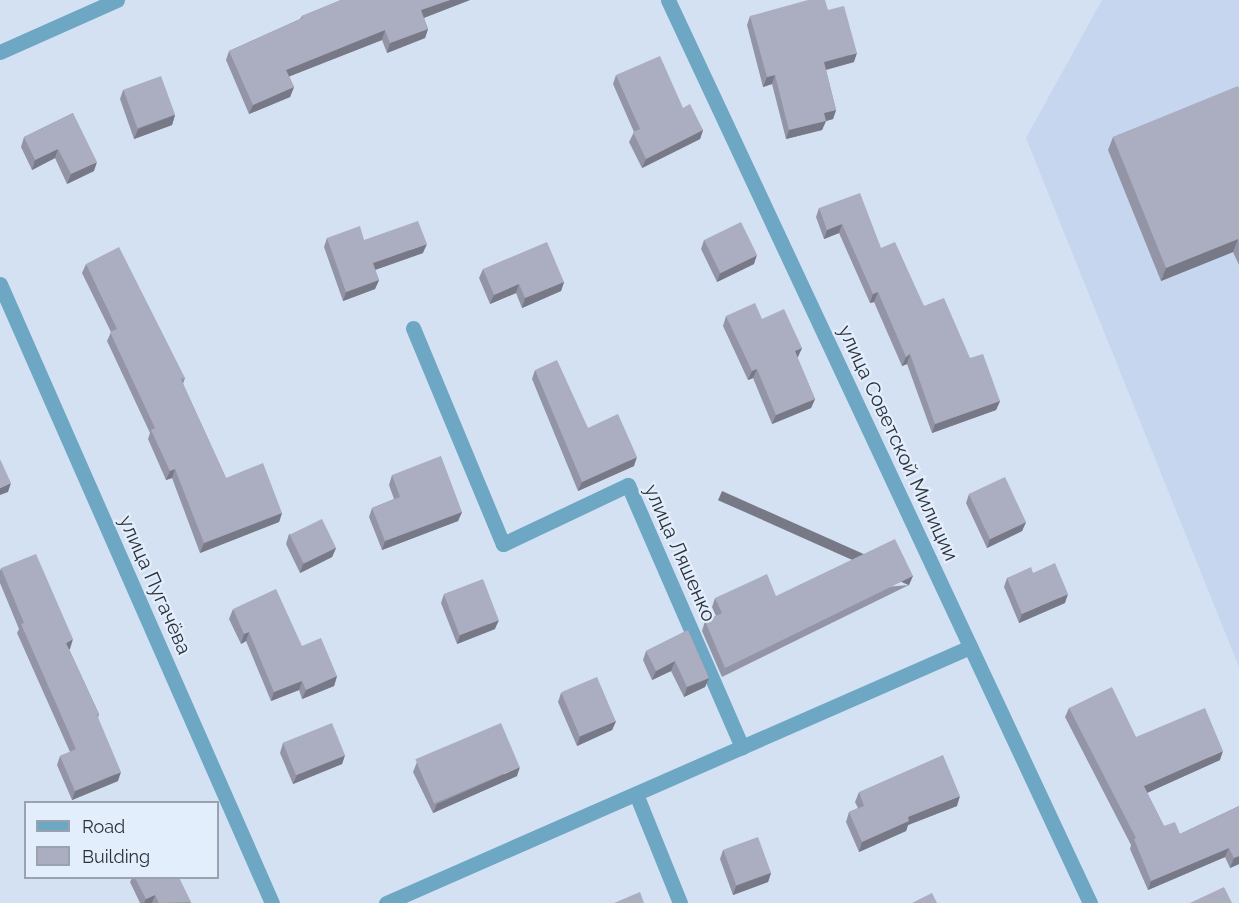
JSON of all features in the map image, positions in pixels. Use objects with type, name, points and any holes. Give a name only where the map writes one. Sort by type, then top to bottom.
[{"type":"street","points":[[0,52],[117,0]]},
{"type":"street","name":"улица Советской Милиции","points":[[668,0],[1090,903]]},
{"type":"street","name":"улица Пугачёва","points":[[0,284],[272,903]]},
{"type":"street","name":"улица Ляшенко","points":[[413,328],[503,544],[628,486],[741,747]]},
{"type":"street","points":[[386,903],[970,647]]},
{"type":"street","points":[[636,794],[680,903]]},
{"type":"shaded area","points":[[1102,0],[1239,0],[1239,667],[1026,138]]},
{"type":"building","points":[[341,0],[450,0],[421,10],[428,29],[390,43],[385,30],[286,70],[294,87],[253,105],[229,51]]},
{"type":"building","points":[[808,0],[825,0],[828,10],[844,6],[857,53],[824,62],[836,110],[824,113],[826,121],[789,130],[775,75],[767,77],[750,16]]},
{"type":"building","points":[[660,56],[683,108],[690,104],[703,130],[646,159],[633,132],[640,129],[616,75]]},
{"type":"building","points":[[161,76],[175,115],[137,128],[123,90]]},
{"type":"building","points":[[1238,86],[1239,242],[1238,239],[1166,268],[1113,137]]},
{"type":"building","points":[[73,113],[97,162],[71,174],[58,149],[35,160],[24,137]]},
{"type":"building","points":[[860,193],[881,248],[895,242],[924,306],[944,298],[970,358],[983,354],[1000,401],[935,424],[910,354],[906,357],[878,292],[873,294],[842,224],[827,230],[819,208]]},
{"type":"building","points":[[418,221],[427,244],[373,263],[379,280],[346,292],[327,238],[360,226],[364,240]]},
{"type":"building","points":[[741,222],[757,255],[720,273],[704,240]]},
{"type":"building","points":[[547,242],[564,282],[525,298],[519,284],[494,295],[483,269]]},
{"type":"building","points":[[119,247],[185,378],[181,379],[226,478],[263,463],[282,513],[204,543],[175,469],[170,471],[151,430],[155,428],[110,332],[117,329],[86,264]]},
{"type":"building","points":[[755,303],[762,319],[784,309],[802,348],[795,351],[815,399],[776,415],[757,369],[752,371],[726,316]]},
{"type":"building","points":[[557,360],[588,428],[618,414],[637,457],[582,482],[535,370]]},
{"type":"building","points":[[441,456],[462,512],[385,541],[372,508],[400,497],[392,475]]},
{"type":"building","points":[[0,459],[11,483],[0,488]]},
{"type":"building","points":[[1005,477],[1026,522],[990,539],[969,494]]},
{"type":"building","points":[[322,519],[336,548],[304,564],[290,535]]},
{"type":"building","points":[[895,539],[913,576],[725,668],[705,621],[722,613],[715,598],[767,574],[776,596]]},
{"type":"building","points":[[36,554],[73,639],[66,643],[99,714],[97,715],[121,772],[75,791],[60,756],[76,749],[21,624],[24,623],[1,568]]},
{"type":"building","points":[[1055,563],[1068,594],[1022,614],[1007,578],[1031,567],[1033,573]]},
{"type":"building","points":[[483,579],[499,620],[460,635],[444,594]]},
{"type":"building","points":[[276,589],[302,646],[321,638],[337,676],[306,690],[302,681],[274,692],[249,632],[244,634],[233,609]]},
{"type":"building","points":[[688,630],[709,678],[687,687],[675,661],[656,671],[646,651]]},
{"type":"building","points":[[597,677],[616,721],[580,736],[561,692]]},
{"type":"building","points":[[1112,687],[1136,737],[1205,708],[1223,751],[1144,786],[1164,826],[1175,822],[1180,834],[1239,806],[1239,856],[1234,858],[1229,848],[1151,881],[1134,839],[1136,838],[1069,708]]},
{"type":"building","points":[[332,723],[345,755],[296,775],[283,743]]},
{"type":"building","points":[[501,723],[520,767],[434,804],[415,759]]},
{"type":"building","points":[[943,755],[960,796],[908,817],[909,821],[862,842],[849,812],[864,806],[859,792]]},
{"type":"building","points":[[758,837],[771,873],[736,885],[723,850]]},
{"type":"building","points":[[136,879],[180,879],[191,902],[159,903],[155,895],[146,899]]},
{"type":"building","points":[[1224,887],[1232,903],[1190,903]]},
{"type":"building","points":[[640,892],[644,903],[614,903]]},
{"type":"building","points":[[932,893],[937,903],[912,903]]}]
